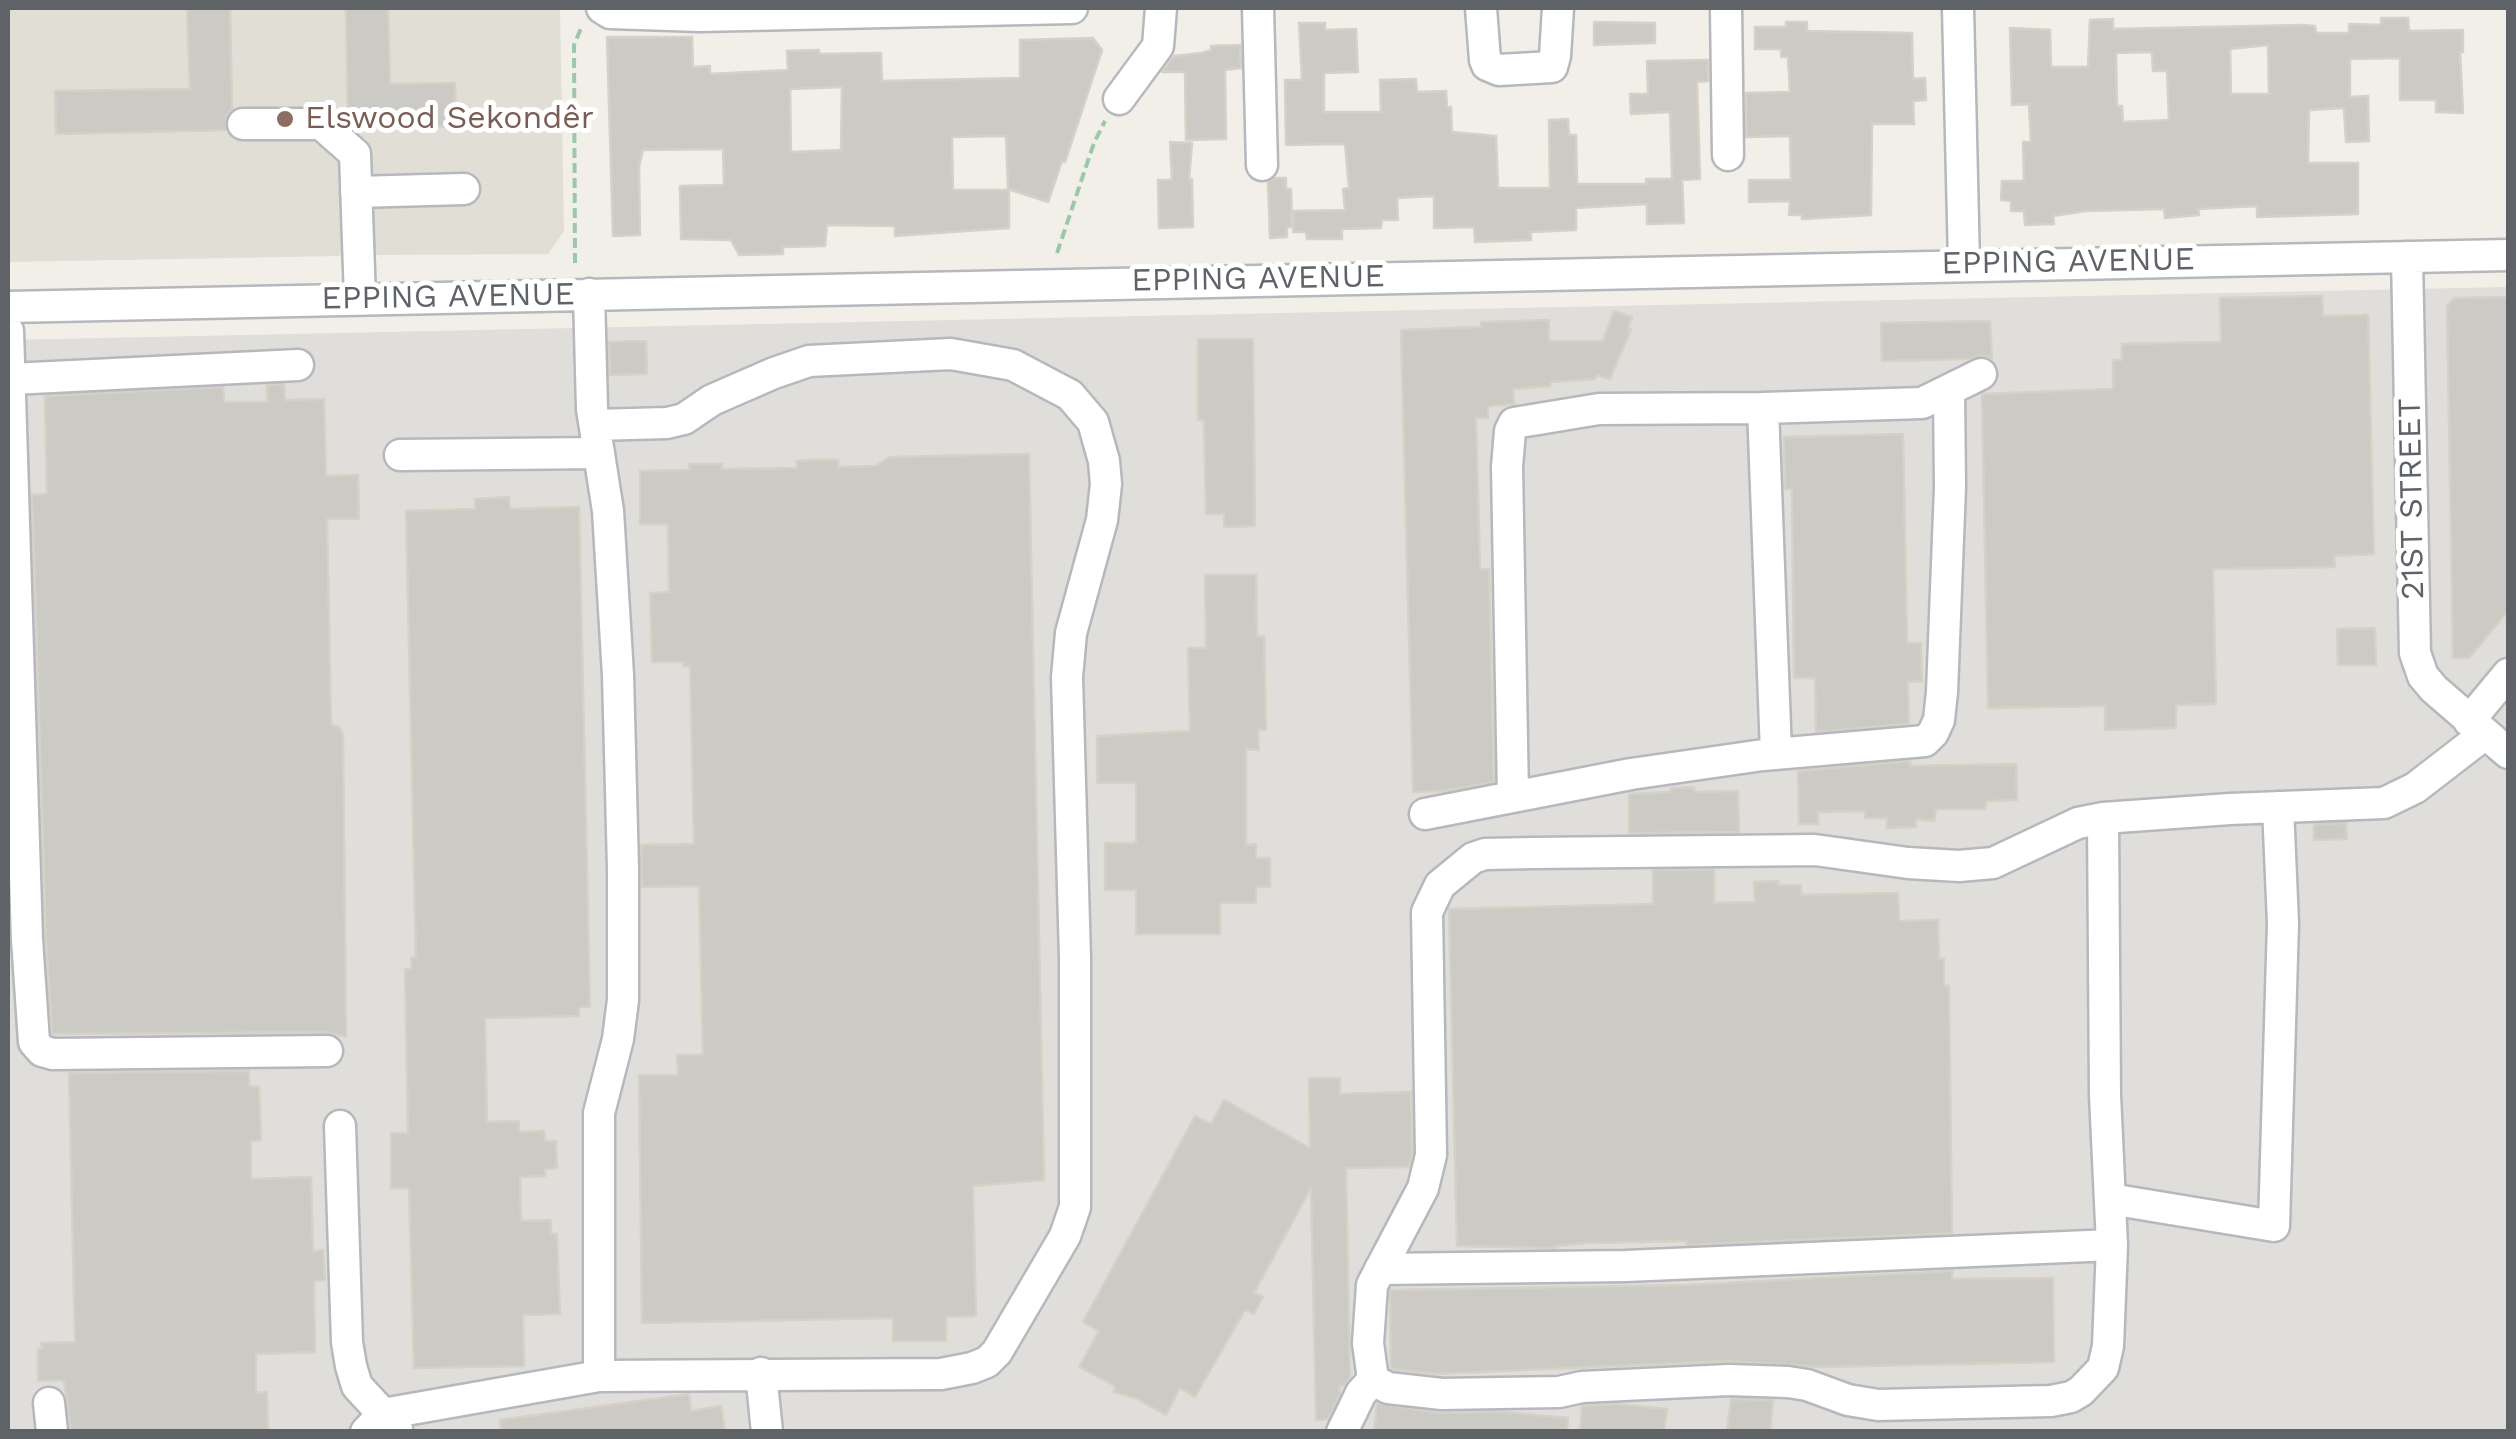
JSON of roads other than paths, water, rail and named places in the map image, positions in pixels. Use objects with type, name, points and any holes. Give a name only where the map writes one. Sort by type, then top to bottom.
[{"type":"street","points":[[599,13],[1072,8]]},
{"type":"street","points":[[1113,109],[1158,46],[1161,8]]},
{"type":"street","points":[[1258,8],[1262,166]]},
{"type":"street","points":[[1482,8],[1485,60],[1499,70],[1552,66],[1558,8]]},
{"type":"street","points":[[1726,8],[1728,156]]},
{"type":"street","points":[[1958,8],[1964,264]]},
{"type":"street","points":[[243,124],[322,124],[355,154],[360,299]]},
{"type":"street","points":[[356,192],[464,189]]},
{"type":"street","name":"EPPING AVENUE","points":[[8,307],[2508,254]]},
{"type":"street","name":"21ST STREET","points":[[2407,257],[2415,653],[2423,676],[2488,736]]},
{"type":"street","points":[[590,294],[589,360],[608,512],[618,675],[623,962],[618,1039],[600,1113],[600,1376]]},
{"type":"street","points":[[8,331],[25,900],[34,1042],[42,1051],[53,1054],[327,1051]]},
{"type":"street","points":[[340,1126],[349,1354],[357,1386],[383,1426],[600,1376],[761,1372],[941,1374],[972,1368],[987,1362],[997,1352],[1065,1236],[1076,1207],[1067,678],[1071,634],[1102,520],[1106,484],[1093,422],[1070,395],[1014,365],[951,354],[809,361],[774,372],[712,400],[684,419],[667,423],[597,439],[400,455]]},
{"type":"street","points":[[11,379],[298,365]]},
{"type":"street","points":[[1514,796],[1508,467],[1514,423],[1599,409],[1922,403],[1981,374]]},
{"type":"street","points":[[1424,814],[1631,774],[1776,753],[1925,741],[1939,720],[1942,692],[1950,487],[1949,390]]},
{"type":"street","points":[[1763,408],[1776,753]]},
{"type":"street","points":[[1342,1432],[1361,1394],[1373,1380],[1368,1344],[1370,1297],[1380,1269],[1423,1188],[1430,1155],[1427,912],[1440,886],[1472,858],[1518,853],[1815,850],[1959,866],[1992,863],[2078,823],[2103,818],[2384,803],[2415,788],[2488,736],[2508,674]]},
{"type":"street","points":[[2110,1199],[2274,1226],[2283,923],[2278,807]]},
{"type":"street","points":[[1373,1380],[1388,1388],[1442,1394],[1559,1392],[1582,1387],[1752,1380],[1797,1382],[1870,1405],[2051,1401],[2081,1391],[2103,1368],[2108,1346],[2112,1245],[2101,887],[2103,818]]},
{"type":"street","points":[[1380,1269],[1626,1266],[2112,1245]]},
{"type":"street","points":[[761,1372],[767,1432]]},
{"type":"place","name":"Elswood Sekondêr","points":[[285,119]]}]
